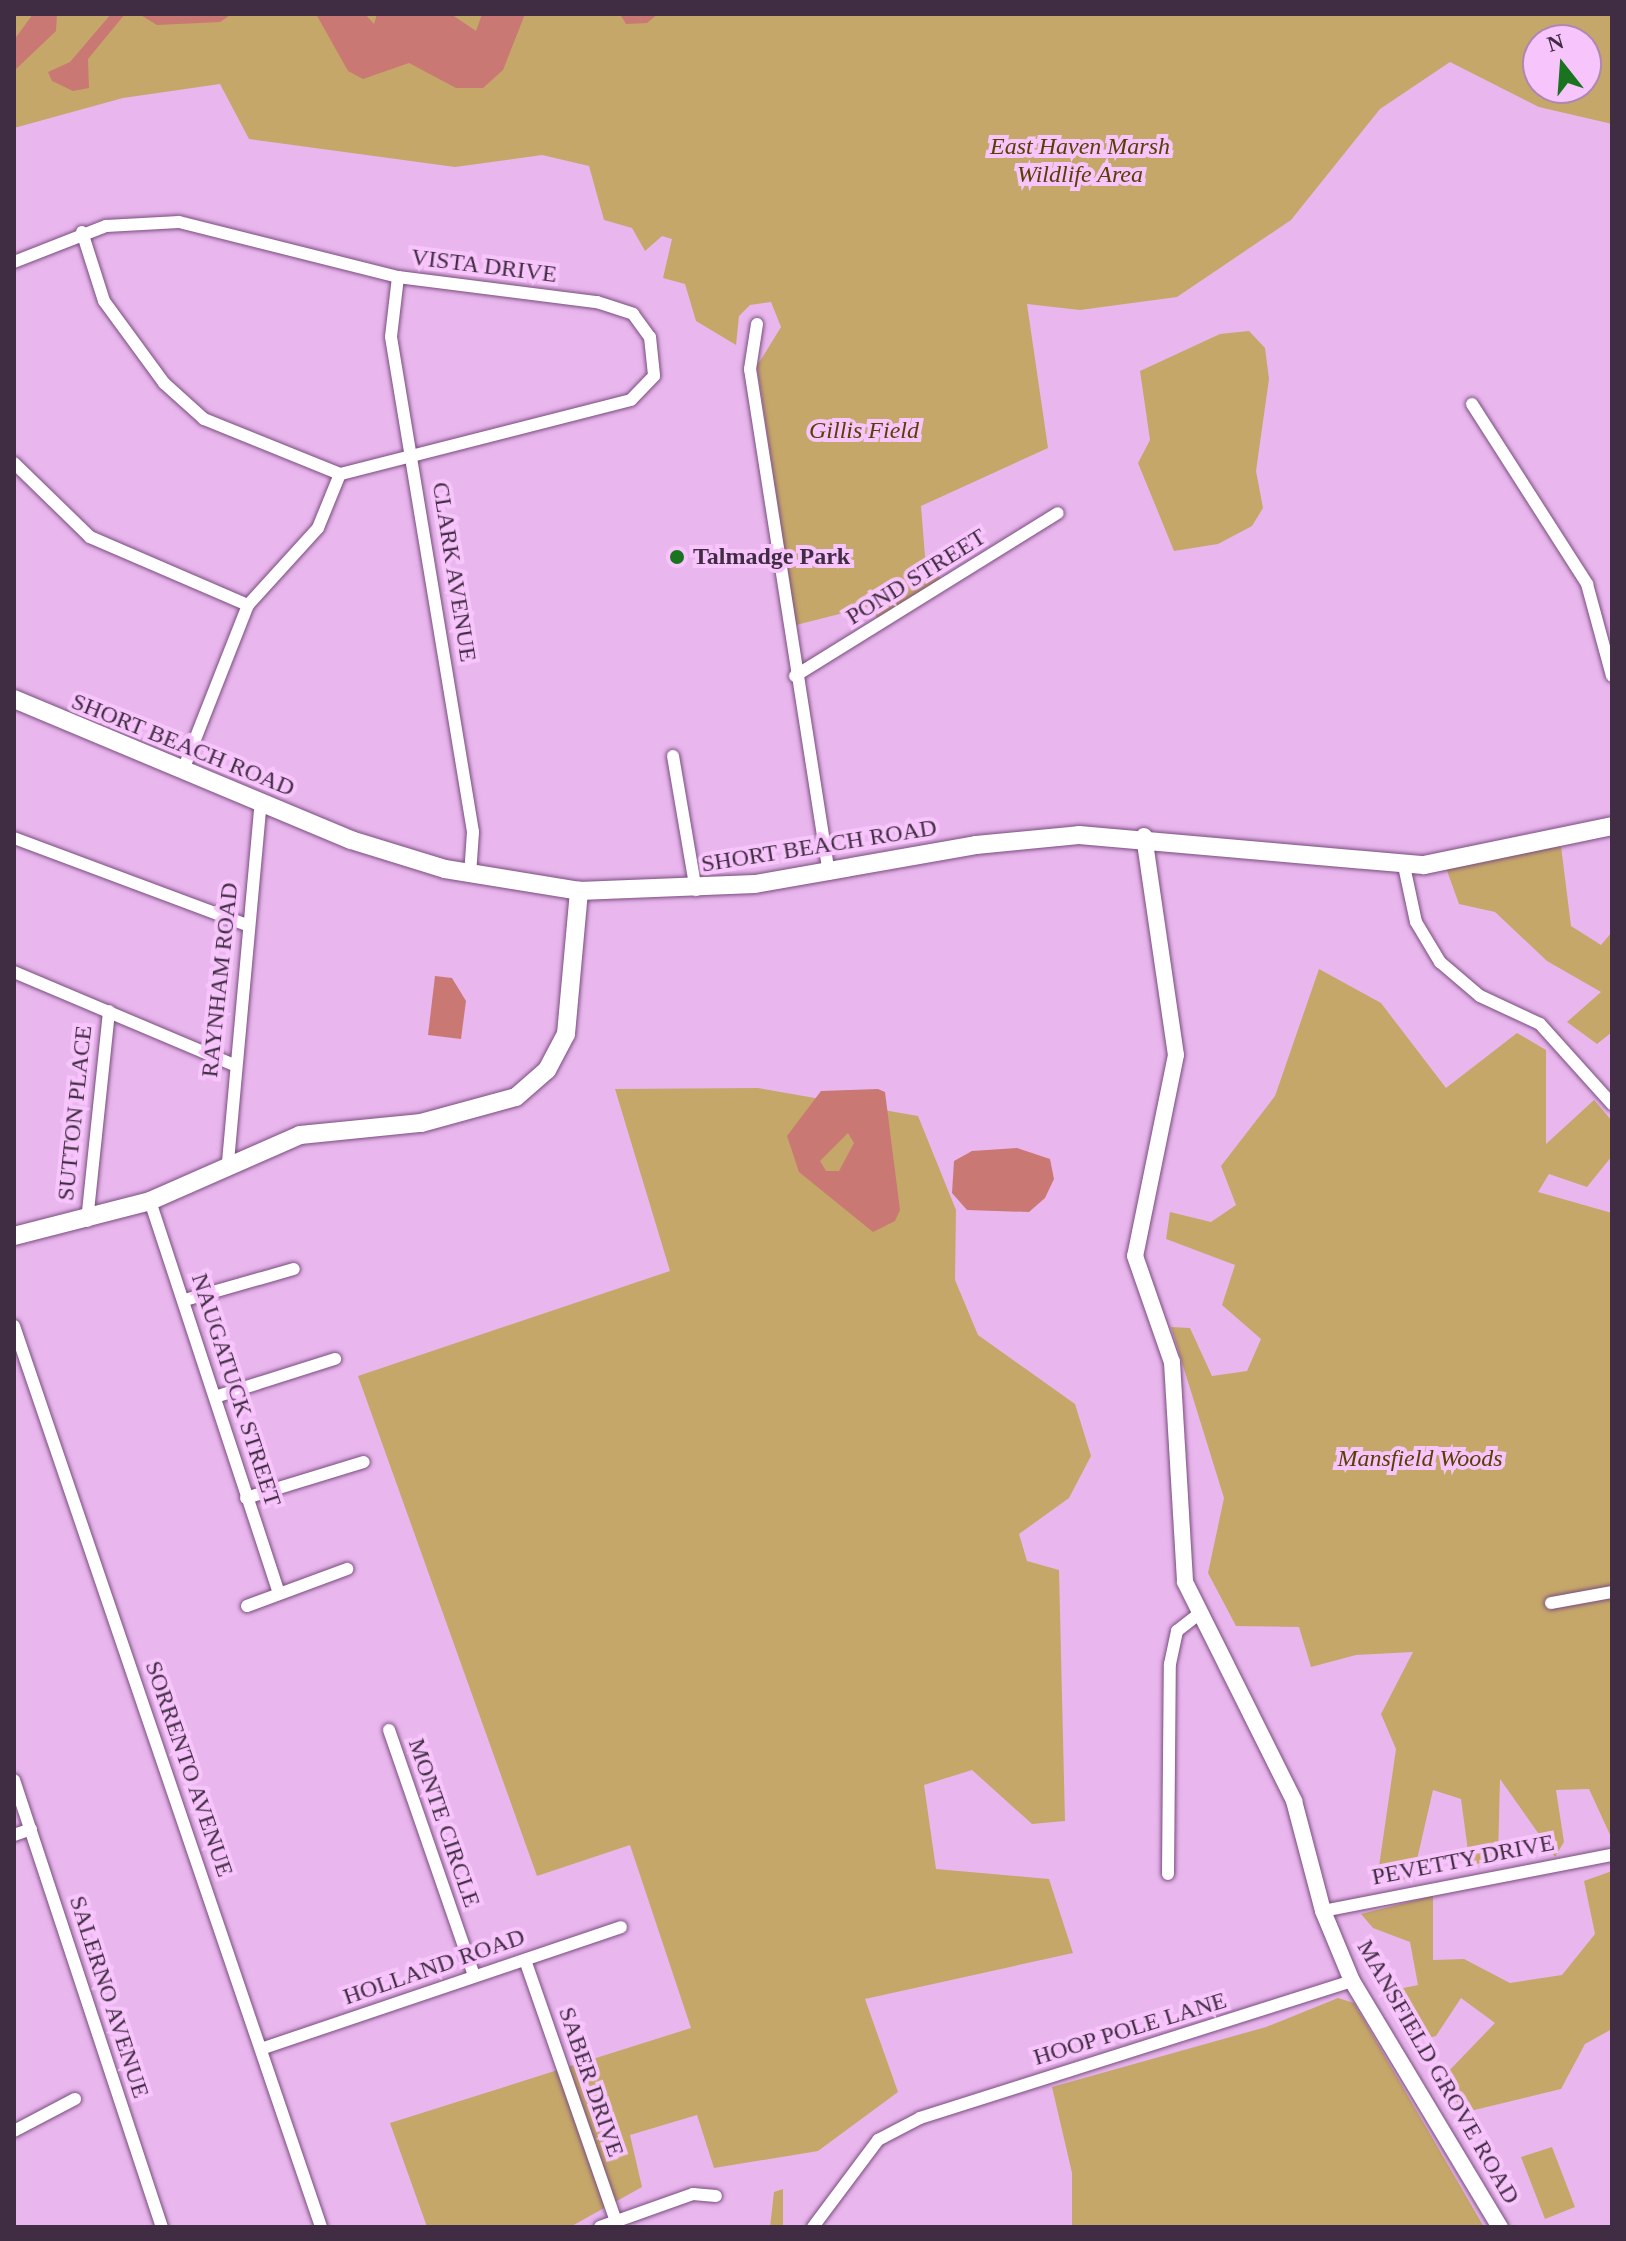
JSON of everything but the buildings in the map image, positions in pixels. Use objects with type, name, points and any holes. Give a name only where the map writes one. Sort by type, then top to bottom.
[{"type":"main road","name":"SHORT BEACH ROAD","points":[[14,699],[261,802],[470,875],[579,891],[696,890],[829,874],[1007,840],[1144,836],[1404,866],[1612,826]]},
{"type":"main road","points":[[14,1236],[87,1221],[150,1201],[228,1162],[300,1135],[482,1112],[530,1087],[558,1053],[572,1011],[579,891]]},
{"type":"street","name":"VISTA DRIVE","points":[[14,262],[82,232],[179,222],[398,277],[627,310],[646,327],[656,359],[650,384],[631,400],[340,474]]},
{"type":"street","points":[[82,232],[104,301],[164,383],[204,419],[340,474],[318,528],[248,605],[183,770]]},
{"type":"street","name":"CLARK AVENUE","points":[[398,277],[391,337],[473,832],[470,875]]},
{"type":"street","points":[[757,324],[750,369],[795,676],[829,874]]},
{"type":"street","points":[[1472,404],[1587,584],[1612,676]]},
{"type":"street","points":[[14,463],[90,537],[248,605]]},
{"type":"street","name":"POND STREET","points":[[795,676],[1058,513]]},
{"type":"street","points":[[673,756],[696,890]]},
{"type":"street","name":"RAYNHAM ROAD","points":[[228,1162],[232,1064],[261,802]]},
{"type":"street","name":"MANSFIELD GROVE ROAD","points":[[1144,836],[1175,1066],[1135,1256],[1172,1362],[1182,1560],[1196,1616],[1289,1788],[1323,1911],[1352,1981],[1500,2227]]},
{"type":"street","points":[[14,838],[247,925]]},
{"type":"street","points":[[1404,866],[1416,922],[1440,962],[1480,996],[1540,1024],[1612,1104]]},
{"type":"street","points":[[14,972],[232,1064]]},
{"type":"street","name":"SUTTON PLACE","points":[[87,1221],[109,1011]]},
{"type":"street","name":"NAUGATUCK STREET","points":[[150,1201],[279,1593]]},
{"type":"street","points":[[185,1300],[294,1269]]},
{"type":"street","name":"SORRENTO AVENUE","points":[[14,1326],[319,2226]]},
{"type":"street","points":[[215,1397],[335,1359]]},
{"type":"street","points":[[246,1498],[364,1462]]},
{"type":"street","points":[[247,1606],[347,1569]]},
{"type":"street","points":[[1551,1603],[1612,1592]]},
{"type":"street","points":[[1168,1874],[1170,1664],[1177,1631],[1196,1616]]},
{"type":"street","name":"MONTE CIRCLE","points":[[389,1730],[474,1976]]},
{"type":"street","name":"SALERNO AVENUE","points":[[14,1780],[162,2227]]},
{"type":"street","points":[[14,1835],[31,1829]]},
{"type":"street","name":"PEVETTY DRIVE","points":[[1323,1911],[1612,1855]]},
{"type":"street","name":"HOLLAND ROAD","points":[[261,2049],[621,1927]]},
{"type":"street","name":"SABER DRIVE","points":[[525,1960],[615,2218]]},
{"type":"street","name":"HOOP POLE LANE","points":[[813,2227],[878,2140],[920,2118],[1352,1981]]},
{"type":"street","points":[[14,2131],[75,2099]]},
{"type":"street","points":[[600,2227],[615,2218],[693,2194],[716,2196]]},
{"type":"green space","points":[[14,14],[1612,14],[1612,124],[1533,104],[1602,104],[1602,24],[1522,24],[1522,98],[1450,62],[1380,109],[1291,220],[1177,297],[1080,310],[1027,304],[1048,448],[921,506],[925,556],[942,581],[878,620],[871,606],[796,625],[757,366],[781,327],[771,302],[750,305],[739,316],[736,345],[696,321],[685,284],[663,278],[672,239],[662,236],[645,251],[632,228],[604,220],[589,166],[542,155],[455,167],[249,139],[220,84],[123,98],[14,128]]},
{"type":"green space","points":[[1249,331],[1265,348],[1269,379],[1256,471],[1263,508],[1252,526],[1218,544],[1174,551],[1138,463],[1150,440],[1140,371],[1220,334]]},
{"type":"green space","points":[[1561,846],[1571,926],[1601,945],[1612,932],[1612,1032],[1597,1044],[1567,1022],[1601,992],[1547,961],[1495,912],[1459,904],[1446,868]]},
{"type":"green space","name":"Mansfield Woods","points":[[1319,969],[1381,1003],[1446,1088],[1517,1033],[1546,1050],[1546,1144],[1594,1100],[1612,1121],[1612,1156],[1587,1187],[1549,1174],[1538,1192],[1612,1213],[1612,1839],[1589,1789],[1556,1790],[1564,1842],[1555,1857],[1500,1779],[1498,1858],[1470,1866],[1461,1799],[1433,1790],[1413,1877],[1376,1887],[1396,1749],[1381,1714],[1413,1652],[1356,1655],[1311,1667],[1299,1627],[1236,1626],[1208,1573],[1224,1498],[1171,1327],[1190,1328],[1212,1376],[1247,1371],[1261,1339],[1222,1305],[1235,1265],[1166,1239],[1170,1212],[1211,1222],[1236,1205],[1221,1166],[1275,1096]]},
{"type":"green space","points":[[758,1088],[918,1116],[956,1210],[955,1280],[978,1335],[1075,1404],[1091,1456],[1069,1498],[1019,1534],[1027,1561],[1059,1570],[1065,1821],[1032,1824],[972,1770],[924,1785],[936,1869],[1049,1879],[1073,1953],[865,1999],[898,2092],[818,2151],[714,2168],[697,2115],[630,2135],[642,2187],[570,2227],[427,2227],[390,2123],[691,2028],[630,1845],[537,1876],[358,1376],[670,1271],[615,1089]]},
{"type":"green space","points":[[1612,1871],[1612,2029],[1585,2044],[1561,2089],[1462,2113],[1444,2076],[1495,2023],[1461,1998],[1436,2036],[1414,2042],[1379,1993],[1418,1985],[1410,1942],[1373,1928],[1361,1914],[1433,1896],[1433,1960],[1464,1959],[1510,1983],[1562,1975],[1595,1934],[1584,1881]]},
{"type":"green space","points":[[1338,1998],[1354,2003],[1484,2227],[1072,2227],[1072,2173],[1052,2087],[1266,2027]]},
{"type":"green space","points":[[1552,2147],[1575,2207],[1545,2219],[1521,2157]]},
{"type":"green space","points":[[783,2189],[783,2227],[770,2227],[774,2192]]},
{"type":"shaded area","points":[[33,14],[57,14],[56,31],[14,71],[14,40]]},
{"type":"shaded area","points":[[111,14],[125,14],[88,59],[89,88],[73,91],[52,81],[48,72],[70,62]]},
{"type":"shaded area","points":[[139,14],[232,14],[220,22],[157,25]]},
{"type":"shaded area","points":[[316,14],[365,14],[374,24],[377,14],[451,14],[476,31],[482,14],[525,14],[503,70],[483,88],[456,88],[409,63],[363,79],[348,71]]},
{"type":"shaded area","points":[[620,14],[658,14],[647,23],[626,24]]},
{"type":"shaded area","points":[[435,976],[452,978],[466,1001],[461,1039],[428,1035]]},
{"type":"shaded area","points":[[878,1089],[885,1092],[900,1210],[895,1221],[873,1232],[799,1172],[787,1136],[821,1091]],"holes":[[[848,1133],[854,1143],[839,1171],[826,1171],[820,1161]]]},
{"type":"shaded area","points":[[1017,1148],[1050,1159],[1054,1179],[1045,1198],[1029,1212],[967,1210],[952,1193],[954,1161],[972,1151]]},
{"type":"place","name":"Talmadge Park","points":[[677,557]]},
{"type":"park label","name":"East Haven Marsh Wildlife Area","points":[[1080,161]]},
{"type":"park label","name":"Gillis Field","points":[[864,431]]}]
